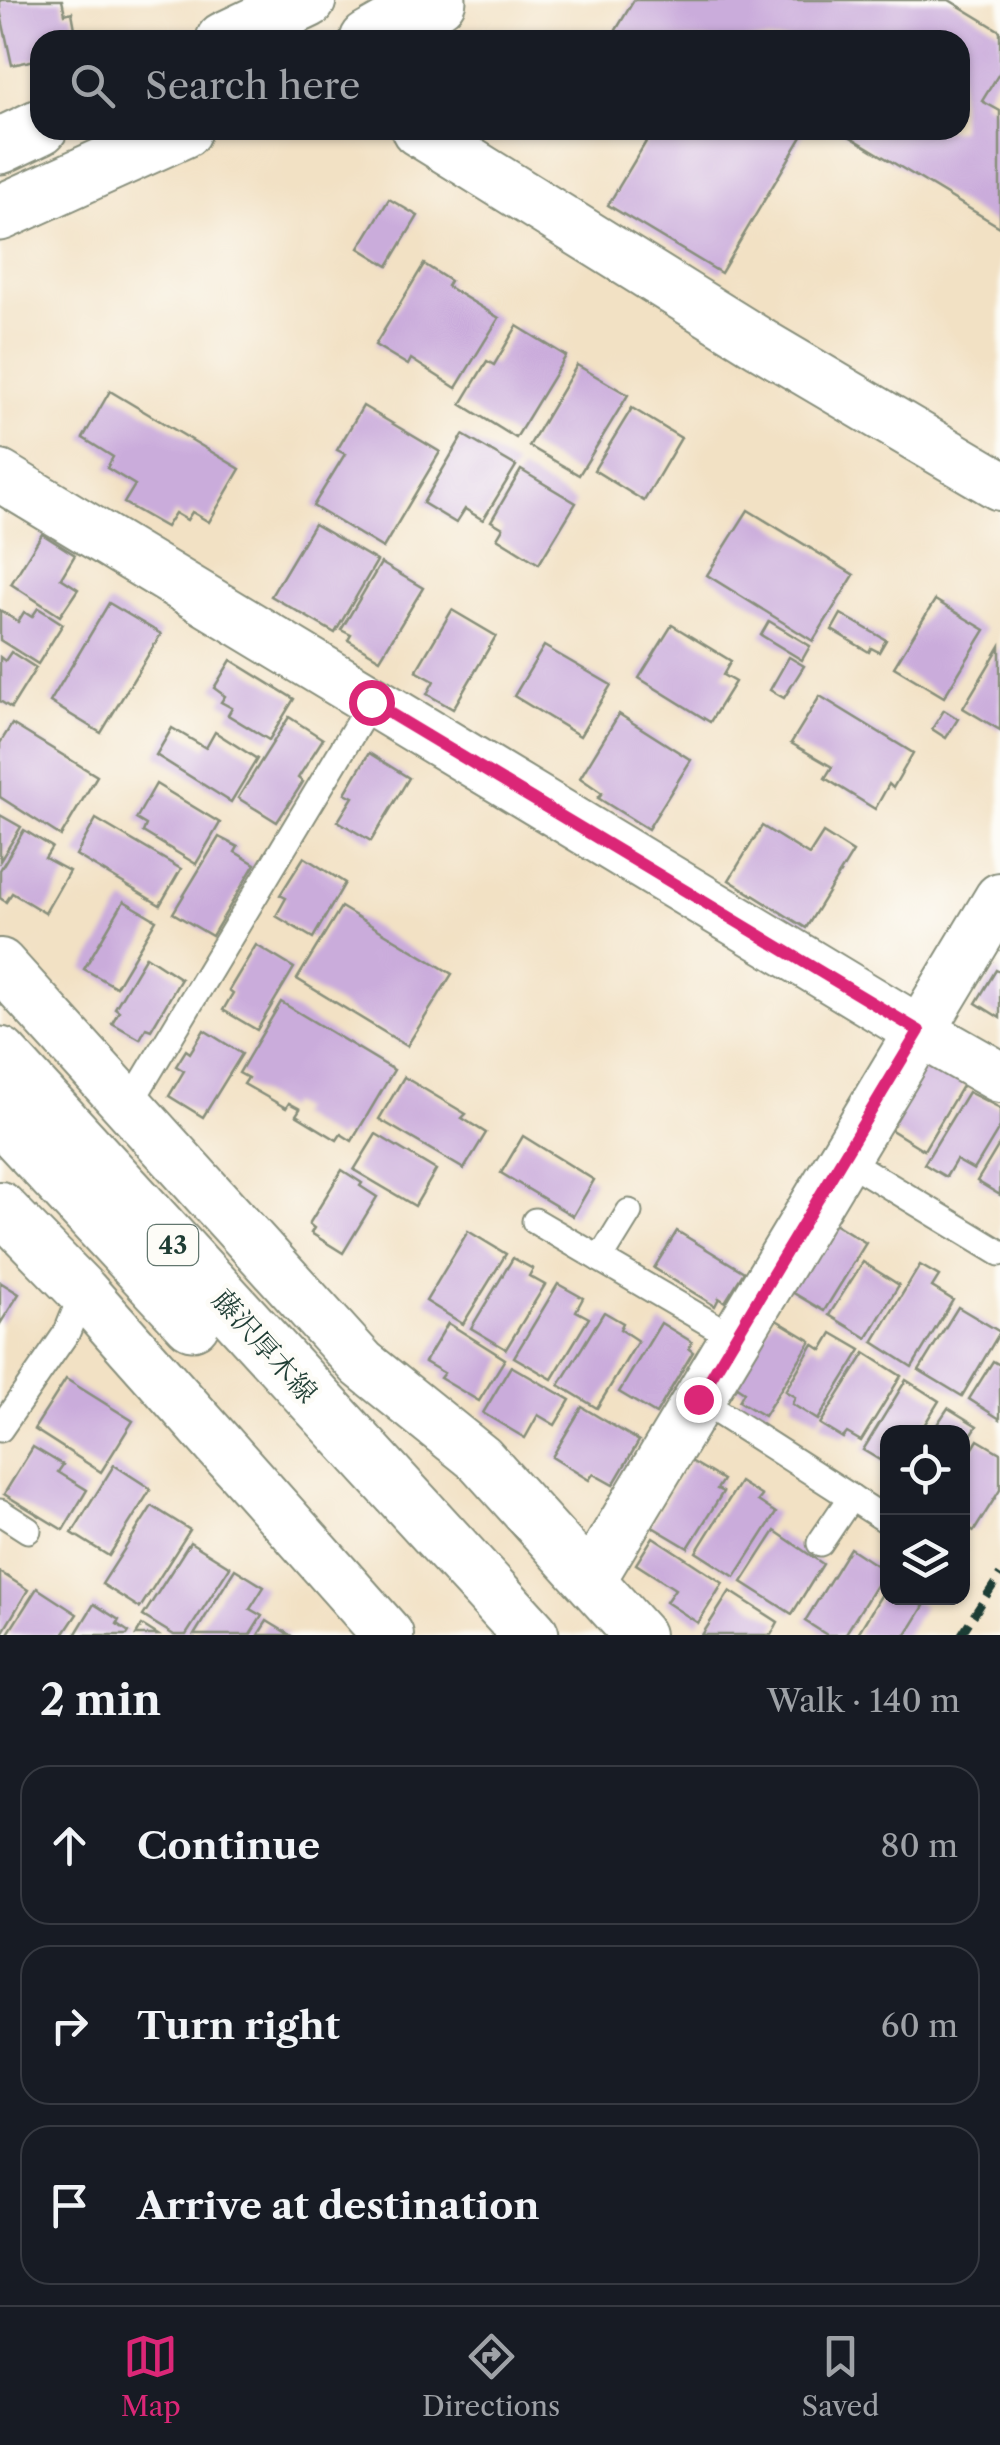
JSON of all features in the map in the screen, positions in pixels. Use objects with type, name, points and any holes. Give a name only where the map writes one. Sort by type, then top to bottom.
[{"type":"main road","points":[[245,30],[308,0]]},
{"type":"main road","points":[[386,30],[438,0]]},
{"type":"main road","points":[[0,146],[30,132]]},
{"type":"main road","points":[[0,214],[161,140]]},
{"type":"main road","name":"藤沢厚木線","points":[[0,1055],[332,1446],[480,1635]]},
{"type":"main road","name":"藤沢厚木線","points":[[0,1116],[332,1446],[532,1635]]},
{"type":"street","points":[[434,140],[761,344],[1000,485]]},
{"type":"street","points":[[0,476],[1000,1077]]},
{"type":"street","points":[[590,1580],[1000,898]]},
{"type":"street","points":[[0,964],[362,1364],[480,1459],[639,1635]]},
{"type":"street","points":[[0,1207],[83,1292],[388,1635]]},
{"type":"lane","points":[[130,1106],[371,702]]},
{"type":"lane","points":[[843,1158],[1000,1253]]},
{"type":"lane","points":[[600,1259],[629,1212]]},
{"type":"lane","points":[[535,1221],[735,1338]]},
{"type":"lane","points":[[0,1429],[67,1332],[83,1292]]},
{"type":"lane","points":[[698,1399],[880,1516]]},
{"type":"lane","points":[[820,1544],[851,1497]]},
{"type":"lane","points":[[0,1512],[28,1530]]},
{"type":"building","points":[[0,0],[62,0],[65,14],[72,12],[75,30],[30,30],[30,61],[12,65]]},
{"type":"building","points":[[634,0],[949,0],[1000,31],[1000,72],[982,101],[1000,111],[1000,227],[856,140],[970,140],[970,30],[616,30]]},
{"type":"building","points":[[647,140],[800,140],[721,273],[608,205]]},
{"type":"building","points":[[389,199],[418,216],[388,266],[359,248]]},
{"type":"building","points":[[424,264],[450,281],[447,286],[499,318],[456,388],[411,359],[408,365],[375,345]]},
{"type":"building","points":[[517,326],[566,356],[516,438],[461,404],[487,361],[494,365]]},
{"type":"building","points":[[577,365],[628,395],[579,475],[529,446]]},
{"type":"building","points":[[110,391],[240,469],[209,522],[192,512],[187,520],[175,513],[166,527],[124,503],[135,485],[107,468],[113,457],[83,438]]},
{"type":"building","points":[[363,406],[440,452],[383,548],[313,506],[345,454],[337,450]]},
{"type":"building","points":[[632,408],[681,438],[644,501],[594,470]]},
{"type":"building","points":[[463,435],[516,466],[483,520],[465,509],[456,523],[423,503]]},
{"type":"building","points":[[521,470],[576,503],[539,564],[497,538],[503,528],[491,521]]},
{"type":"building","points":[[748,510],[854,575],[813,641],[707,575]]},
{"type":"building","points":[[314,524],[377,561],[335,633],[271,596]]},
{"type":"building","points":[[42,534],[75,555],[61,578],[78,589],[60,616],[11,584]]},
{"type":"building","points":[[381,563],[423,588],[380,659],[348,640],[351,635],[341,630]]},
{"type":"building","points":[[935,600],[985,630],[944,697],[894,667]]},
{"type":"building","points":[[109,603],[161,634],[101,733],[50,702]]},
{"type":"building","points":[[38,608],[63,624],[38,664],[0,640],[0,610],[18,622],[24,612],[32,617]]},
{"type":"building","points":[[452,610],[496,636],[453,709],[427,694],[434,681],[416,671]]},
{"type":"building","points":[[841,614],[886,640],[879,652],[871,648],[869,652],[832,630]]},
{"type":"building","points":[[769,621],[810,646],[802,660],[761,635]]},
{"type":"building","points":[[672,625],[731,661],[723,675],[735,682],[710,722],[639,678]]},
{"type":"building","points":[[544,646],[611,685],[580,736],[514,696]]},
{"type":"building","points":[[1000,646],[1000,730],[963,708]]},
{"type":"building","points":[[11,652],[36,668],[11,708],[0,701],[0,657],[5,661]]},
{"type":"building","points":[[789,657],[804,666],[784,698],[770,690]]},
{"type":"building","points":[[231,660],[294,699],[269,740],[228,715],[232,708],[221,702],[225,696],[214,688]]},
{"type":"building","points":[[820,696],[913,753],[893,788],[889,784],[875,809],[825,778],[832,767],[791,743]]},
{"type":"building","points":[[944,710],[958,719],[946,738],[932,729]]},
{"type":"building","points":[[619,714],[691,760],[648,829],[598,798],[602,793],[580,778]]},
{"type":"building","points":[[289,717],[323,739],[298,778],[303,782],[277,822],[238,798]]},
{"type":"building","points":[[12,724],[97,776],[61,836],[0,797],[0,743]]},
{"type":"building","points":[[172,728],[206,748],[215,732],[257,759],[231,802],[156,755]]},
{"type":"building","points":[[369,753],[409,778],[371,841],[338,821],[353,797],[345,793]]},
{"type":"building","points":[[156,784],[220,823],[196,864],[143,832],[146,825],[136,819]]},
{"type":"building","points":[[0,815],[21,827],[0,861]]},
{"type":"building","points":[[96,819],[181,869],[160,905],[76,855]]},
{"type":"building","points":[[762,826],[809,855],[823,833],[853,852],[806,928],[729,880]]},
{"type":"building","points":[[24,830],[52,847],[45,858],[69,871],[45,913],[12,893],[6,902],[0,898],[0,870]]},
{"type":"building","points":[[219,837],[238,847],[235,852],[255,864],[212,936],[173,913]]},
{"type":"building","points":[[304,857],[345,883],[313,938],[276,916],[286,898],[280,895]]},
{"type":"building","points":[[124,901],[156,920],[116,987],[84,969]]},
{"type":"building","points":[[341,907],[452,974],[407,1046],[297,979]]},
{"type":"building","points":[[256,945],[294,968],[257,1030],[223,1010],[233,993],[229,990]]},
{"type":"building","points":[[146,956],[181,979],[151,1030],[146,1028],[140,1039],[112,1023],[119,1011],[115,1008]]},
{"type":"building","points":[[996,970],[1000,972],[1000,1018],[976,1003]]},
{"type":"building","points":[[281,1002],[394,1070],[352,1141],[341,1134],[337,1140],[296,1115],[300,1109],[289,1103],[286,1108],[244,1084],[248,1078],[239,1073]]},
{"type":"building","points":[[204,1030],[242,1054],[203,1117],[169,1096],[184,1071],[176,1066],[186,1050],[190,1053]]},
{"type":"building","points":[[925,1058],[965,1081],[924,1150],[885,1126]]},
{"type":"building","points":[[404,1077],[466,1114],[462,1118],[486,1133],[464,1169],[379,1119]]},
{"type":"building","points":[[968,1092],[1000,1108],[1000,1127],[974,1170],[956,1160],[946,1177],[924,1164]]},
{"type":"building","points":[[376,1134],[436,1170],[415,1206],[354,1170]]},
{"type":"building","points":[[523,1136],[594,1180],[573,1216],[501,1173]]},
{"type":"building","points":[[1000,1143],[1000,1195],[977,1181]]},
{"type":"building","points":[[342,1170],[377,1197],[343,1253],[311,1233],[314,1228],[309,1224]]},
{"type":"building","points":[[829,1220],[866,1243],[824,1311],[787,1289]]},
{"type":"building","points":[[468,1231],[506,1254],[463,1324],[426,1301]]},
{"type":"building","points":[[677,1231],[744,1272],[725,1302],[719,1298],[715,1306],[654,1268]]},
{"type":"building","points":[[513,1258],[533,1269],[529,1276],[545,1285],[506,1349],[471,1328]]},
{"type":"building","points":[[863,1262],[899,1285],[867,1338],[829,1315]]},
{"type":"building","points":[[920,1265],[939,1276],[932,1287],[953,1300],[912,1367],[873,1342]]},
{"type":"building","points":[[0,1282],[19,1294],[0,1324]]},
{"type":"building","points":[[558,1284],[583,1298],[576,1311],[589,1318],[552,1379],[514,1357]]},
{"type":"building","points":[[958,1307],[1000,1332],[962,1396],[919,1370]]},
{"type":"building","points":[[604,1312],[623,1323],[620,1329],[638,1341],[597,1408],[559,1385]]},
{"type":"building","points":[[773,1318],[811,1341],[764,1416],[739,1401],[744,1392],[732,1384]]},
{"type":"building","points":[[448,1323],[505,1359],[479,1401],[440,1378],[444,1373],[425,1362]]},
{"type":"building","points":[[661,1323],[692,1342],[689,1349],[693,1352],[656,1414],[619,1392]]},
{"type":"building","points":[[832,1333],[861,1350],[818,1420],[792,1404],[795,1397],[785,1391],[813,1344],[822,1350]]},
{"type":"building","points":[[865,1353],[901,1376],[861,1441],[847,1433],[843,1438],[820,1424]]},
{"type":"building","points":[[993,1361],[1000,1365],[1000,1419],[969,1399]]},
{"type":"building","points":[[511,1366],[570,1400],[555,1425],[538,1415],[525,1438],[483,1413]]},
{"type":"building","points":[[66,1379],[133,1421],[101,1472],[34,1429]]},
{"type":"building","points":[[906,1380],[939,1401],[924,1425],[880,1425],[880,1460],[863,1450]]},
{"type":"building","points":[[582,1407],[639,1441],[613,1485],[593,1474],[589,1480],[552,1457]]},
{"type":"building","points":[[948,1408],[977,1426],[970,1437],[970,1425],[937,1425]]},
{"type":"building","points":[[978,1440],[1000,1453],[1000,1490],[974,1531],[970,1529],[970,1453]]},
{"type":"building","points":[[33,1447],[63,1465],[58,1472],[87,1490],[63,1530],[4,1494]]},
{"type":"building","points":[[691,1461],[723,1480],[717,1489],[723,1492],[688,1548],[651,1526]]},
{"type":"building","points":[[114,1465],[151,1489],[109,1556],[72,1533]]},
{"type":"building","points":[[740,1482],[762,1496],[758,1501],[776,1513],[735,1577],[696,1552]]},
{"type":"building","points":[[152,1506],[190,1530],[140,1608],[102,1584]]},
{"type":"building","points":[[775,1531],[823,1564],[792,1614],[742,1582]]},
{"type":"building","points":[[653,1537],[723,1583],[698,1623],[666,1602],[675,1589],[636,1564]]},
{"type":"building","points":[[190,1542],[230,1567],[186,1635],[174,1635],[143,1616]]},
{"type":"building","points":[[850,1548],[880,1568],[880,1579],[845,1635],[827,1635],[805,1621]]},
{"type":"building","points":[[235,1569],[264,1587],[250,1609],[262,1616],[250,1635],[194,1635]]},
{"type":"building","points":[[0,1572],[28,1590],[1,1635],[0,1635]]},
{"type":"building","points":[[37,1588],[77,1614],[63,1635],[7,1635]]},
{"type":"building","points":[[730,1591],[778,1622],[771,1635],[702,1635]]},
{"type":"building","points":[[880,1597],[880,1605],[924,1606],[906,1635],[857,1635]]},
{"type":"building","points":[[94,1604],[119,1620],[117,1624],[129,1632],[127,1635],[75,1635]]},
{"type":"building","points":[[267,1621],[290,1635],[258,1635]]},
{"type":"building","points":[[142,1625],[158,1635],[136,1635]]},
{"type":"railway","points":[[961,1635],[1000,1575]]},
{"type":"route","points":[[371,702],[919,1031],[698,1399]]}]
